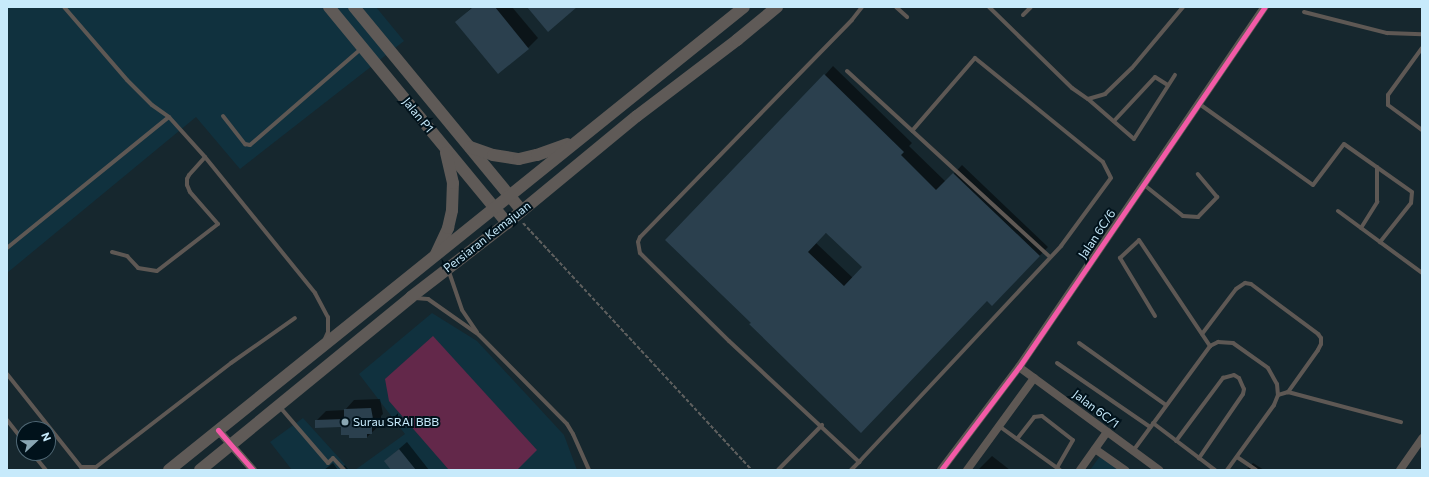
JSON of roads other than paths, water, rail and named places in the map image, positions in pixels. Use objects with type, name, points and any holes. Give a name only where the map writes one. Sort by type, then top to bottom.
[{"type":"main road","name":"Jalan P1","points":[[330,7],[507,223]]},
{"type":"main road","name":"Jalan P1","points":[[354,7],[509,196],[519,213]]},
{"type":"main road","name":"Persiaran Kemajuan","points":[[169,470],[744,7]]},
{"type":"main road","name":"Persiaran Kemajuan","points":[[200,470],[411,297],[507,223],[637,116],[737,40],[777,7]]},
{"type":"main road","points":[[469,147],[500,157],[518,159],[537,156],[578,140]]},
{"type":"main road","points":[[434,257],[448,228],[453,203],[453,183],[445,148]]},
{"type":"street","name":"Jalan 6C/6","points":[[941,470],[1019,367],[1265,7]]},
{"type":"street","name":"Jalan 6C/1","points":[[1019,367],[1159,470]]},
{"type":"street","points":[[967,470],[1034,378]]},
{"type":"street","points":[[218,430],[253,470]]},
{"type":"street","points":[[1080,470],[1107,432]]},
{"type":"street","points":[[1400,470],[1422,438]]},
{"type":"street","points":[[1096,449],[1125,470]]},
{"type":"lane","points":[[64,7],[127,80],[152,104],[169,117],[205,157],[315,293],[328,317],[328,332],[320,349]]},
{"type":"lane","points":[[859,462],[822,425],[729,341],[640,253],[638,242],[656,220],[852,20],[862,7]]},
{"type":"lane","points":[[896,7],[907,17]]},
{"type":"lane","points":[[989,7],[1072,88],[1088,99],[1134,139],[1175,76]]},
{"type":"lane","points":[[1023,15],[1031,7]]},
{"type":"lane","points":[[1088,99],[1104,94],[1132,68],[1183,7]]},
{"type":"lane","points":[[1304,12],[1387,33],[1422,34]]},
{"type":"lane","points":[[223,116],[245,144],[250,145],[363,47]]},
{"type":"lane","points":[[1422,48],[1388,95],[1388,105],[1422,130]]},
{"type":"lane","points":[[852,470],[1049,256],[1061,246],[1111,178],[1103,162],[975,58],[912,131]]},
{"type":"lane","points":[[847,71],[1049,256]]},
{"type":"lane","points":[[1114,121],[1155,77],[1168,85]]},
{"type":"lane","points":[[1198,103],[1313,186],[1344,144],[1412,192],[1411,203],[1380,242]]},
{"type":"lane","points":[[7,248],[169,117]]},
{"type":"lane","points":[[112,252],[126,256],[138,268],[157,271],[218,224],[190,192],[187,185],[189,175],[205,157]]},
{"type":"lane","points":[[1361,228],[1377,202],[1377,167]]},
{"type":"lane","points":[[1143,184],[1183,216],[1198,217],[1217,197],[1198,174]]},
{"type":"lane","points":[[1338,211],[1422,273]]},
{"type":"lane","points":[[1155,316],[1120,258],[1139,240],[1210,346]]},
{"type":"lane","points":[[448,268],[462,310],[479,335]]},
{"type":"lane","points":[[1202,334],[1236,289],[1245,283],[1251,284],[1318,334],[1321,338],[1321,344],[1318,350],[1288,392]]},
{"type":"lane","points":[[411,297],[428,299],[479,335],[567,424],[574,434],[589,470]]},
{"type":"lane","points":[[7,374],[81,467],[96,467],[231,363],[295,318]]},
{"type":"lane","points":[[1132,451],[1210,346],[1226,342],[1239,346],[1268,368],[1277,384],[1278,395],[1274,405],[1227,470]]},
{"type":"lane","points":[[1079,343],[1166,406]]},
{"type":"lane","points":[[1057,363],[1150,427]]},
{"type":"lane","points":[[1176,441],[1223,378],[1234,375],[1239,378],[1244,388],[1243,394],[1199,458]]},
{"type":"lane","points":[[1278,395],[1288,392],[1401,422]]},
{"type":"lane","points":[[278,406],[328,463],[333,458],[344,470]]},
{"type":"lane","points":[[999,426],[1058,469],[1073,440],[1042,416],[1034,417],[1017,439]]},
{"type":"lane","points":[[7,421],[16,432]]},
{"type":"lane","points":[[1153,423],[1215,470]]},
{"type":"lane","points":[[778,470],[822,425]]},
{"type":"lane","points":[[1237,457],[1256,470]]},
{"type":"lane","points":[[39,461],[46,470]]},
{"type":"place","name":"Surau SRAI BBB","points":[[345,422]]}]
